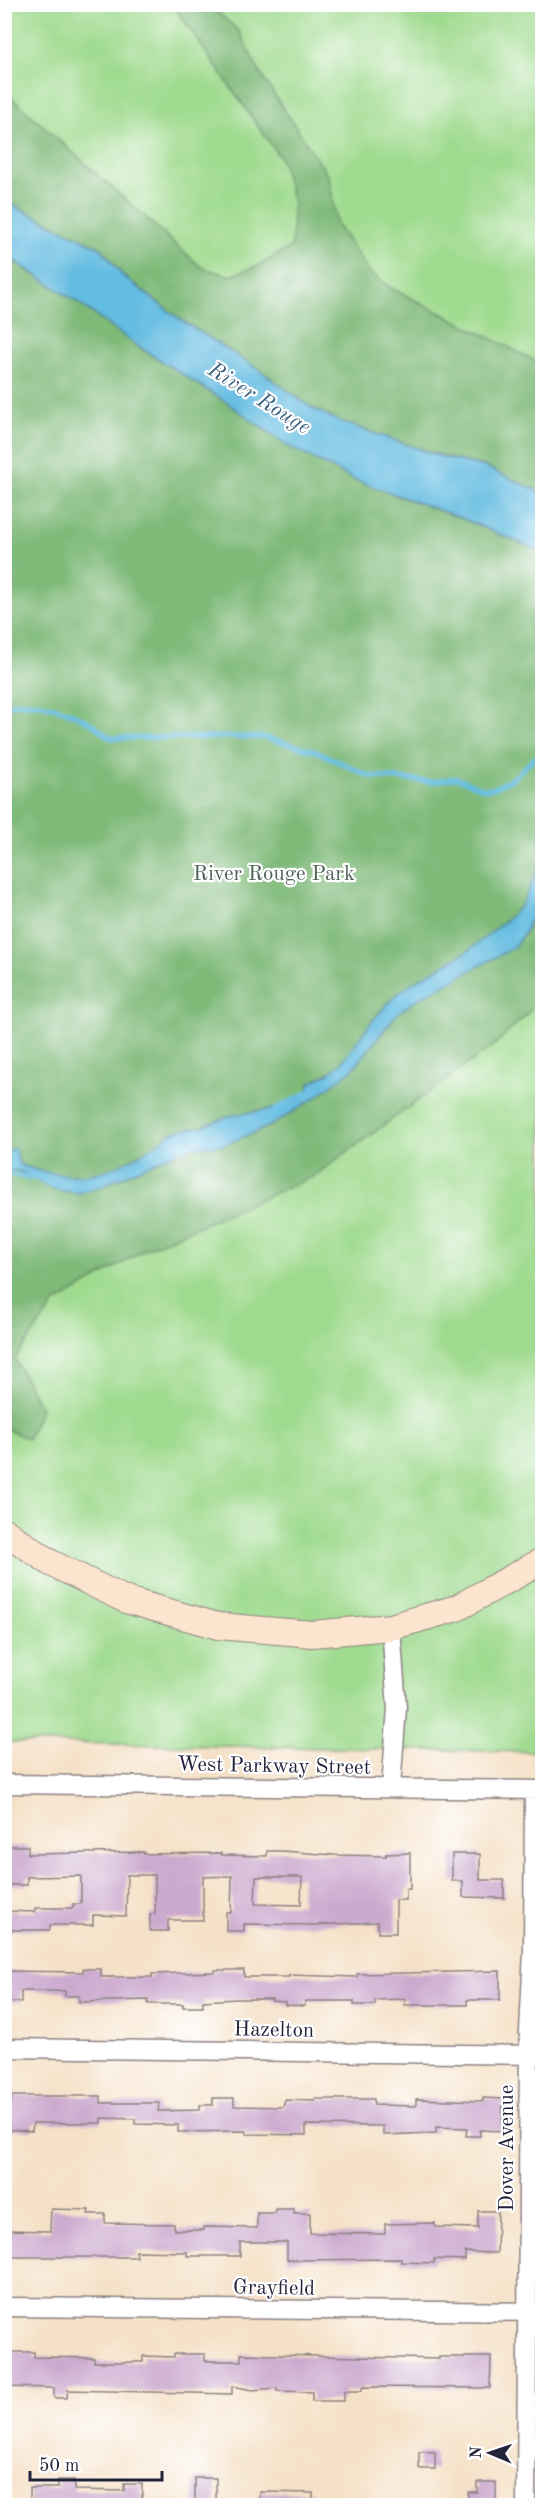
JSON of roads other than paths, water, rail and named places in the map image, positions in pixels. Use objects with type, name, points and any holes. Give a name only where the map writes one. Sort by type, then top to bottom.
[{"type":"main road","points":[[4,1531],[51,1563],[126,1600],[218,1626],[312,1634],[392,1627],[457,1608],[543,1561]]},
{"type":"street","points":[[391,1788],[397,1708],[392,1627]]},
{"type":"street","name":"West Parkway Street","points":[[4,1784],[538,1790]]},
{"type":"street","name":"Dover Avenue","points":[[526,2505],[536,2312],[536,2054],[533,1950],[538,1790]]},
{"type":"street","name":"Hazelton","points":[[4,2048],[536,2054]]},
{"type":"street","name":"Grayfield","points":[[4,2307],[536,2312]]},
{"type":"water","name":"River Rouge","points":[[4,201],[101,248],[123,276],[181,320],[255,367],[312,408],[339,421],[446,458],[483,466],[536,490],[542,495],[542,552],[461,518],[355,480],[288,446],[5,255]]},
{"type":"water","points":[[542,859],[542,893],[525,932],[513,948],[416,1000],[396,1015],[354,1068],[315,1098],[270,1126],[224,1145],[193,1147],[175,1153],[95,1189],[78,1193],[45,1186],[20,1171],[5,1170],[5,1152],[15,1148],[19,1164],[26,1167],[65,1175],[91,1174],[135,1157],[176,1131],[200,1127],[230,1116],[277,1108],[299,1099],[306,1092],[310,1083],[331,1072],[341,1063],[373,1020],[396,995],[412,983],[468,951],[510,917],[523,903]]},
{"type":"waterway","points":[[4,706],[26,703],[60,709],[92,724],[111,738],[262,737],[316,751],[369,776],[432,782],[456,778],[485,789],[494,788],[512,779],[542,751]]},
{"type":"waterway","points":[[276,1109],[311,1091]]},
{"type":"waterway","points":[[4,1173],[38,1179]]},
{"type":"park label","name":"River Rouge Park","points":[[274,873]]}]
